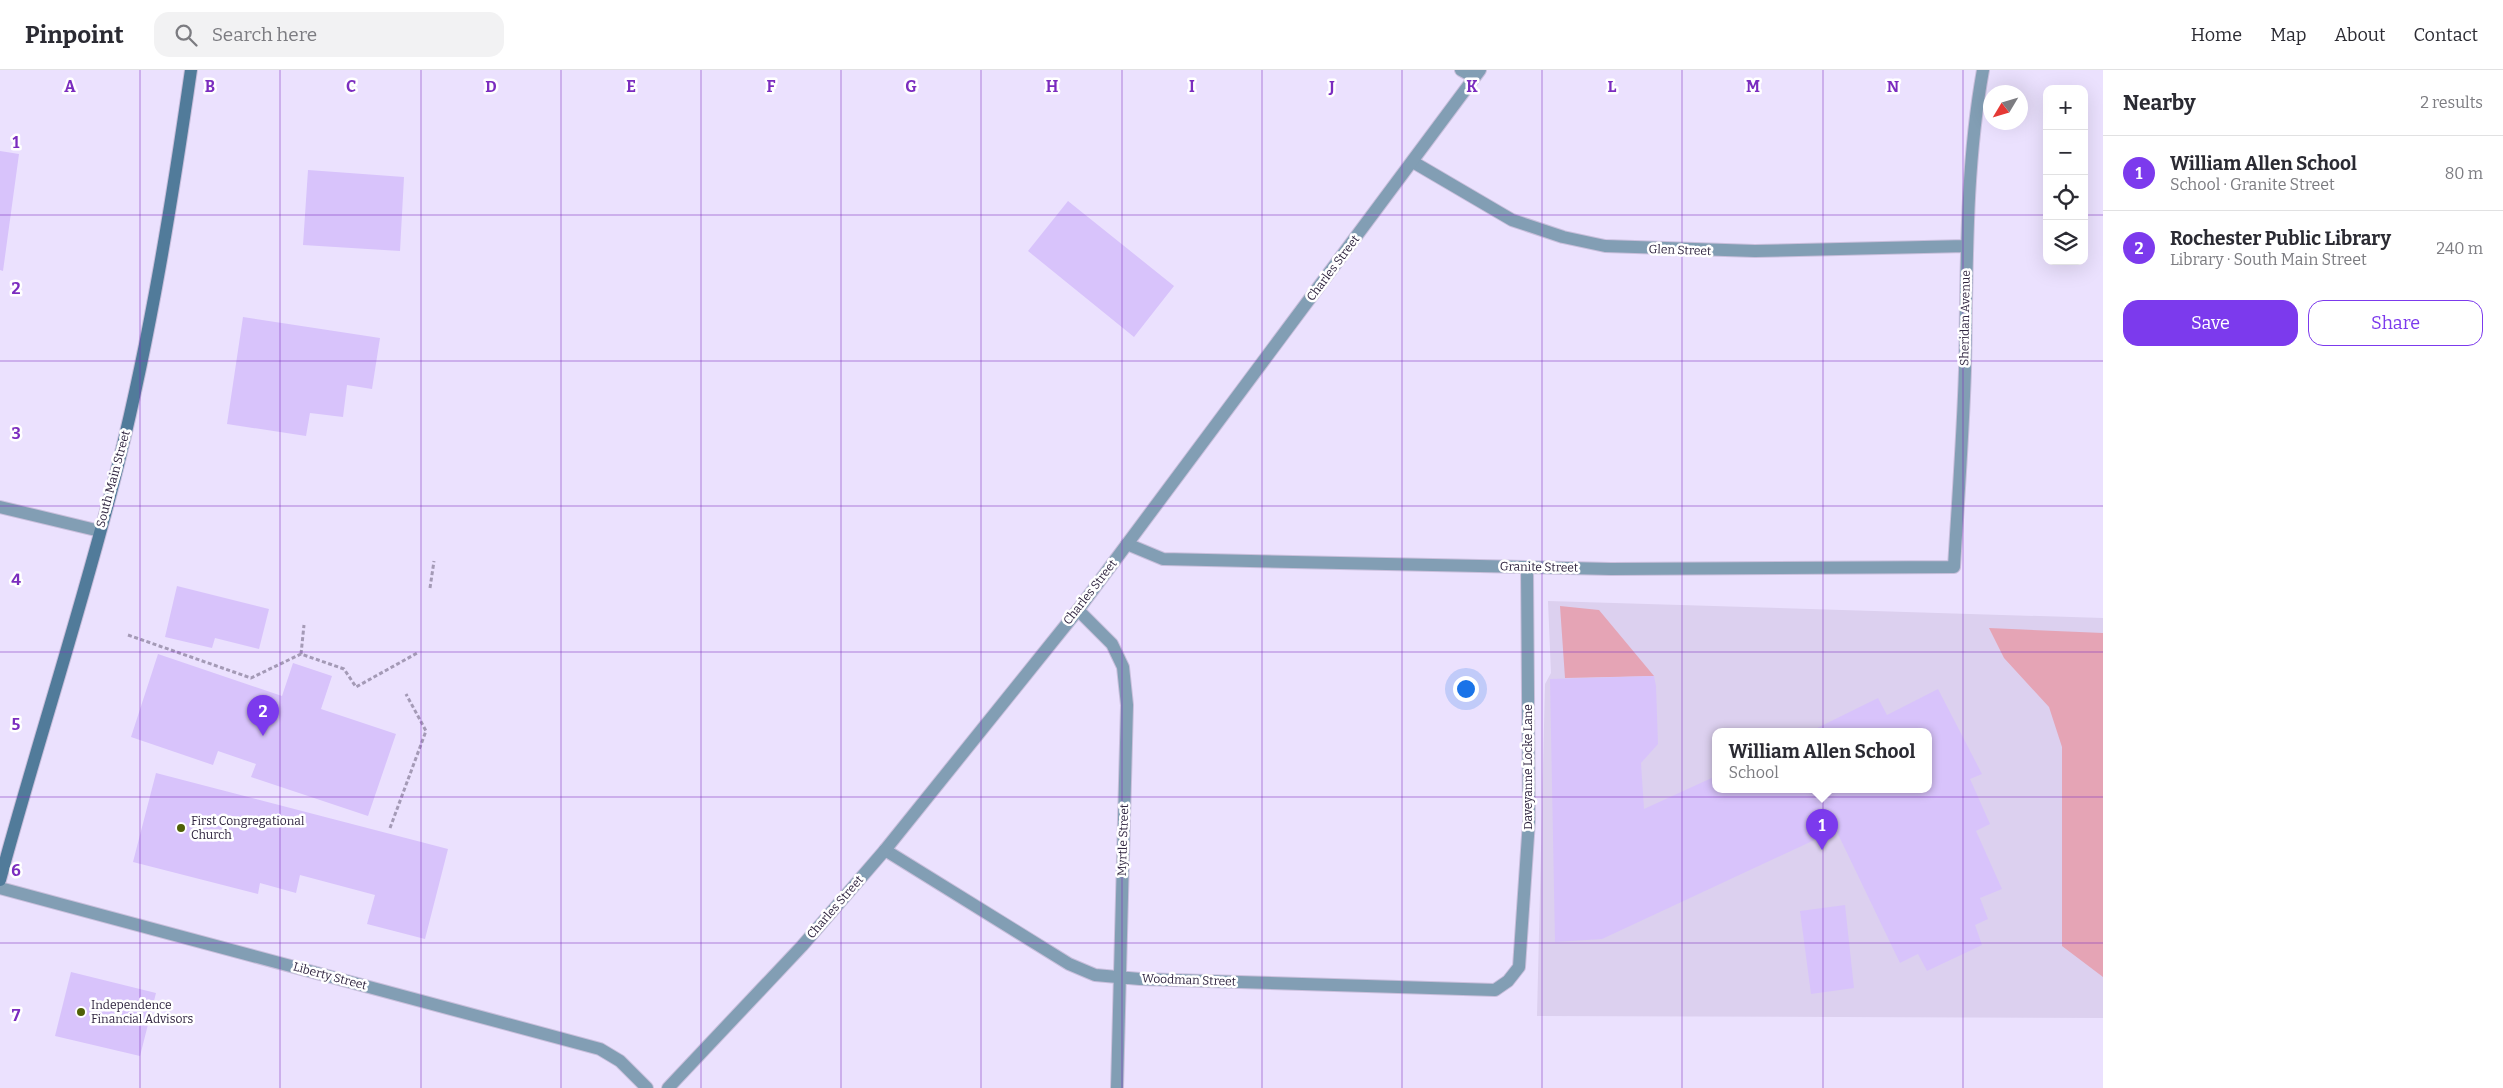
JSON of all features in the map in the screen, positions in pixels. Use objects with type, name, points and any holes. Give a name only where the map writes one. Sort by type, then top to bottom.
[{"type":"main road","name":"South Main Street","points":[[0,880],[100,531],[137,385],[159,278],[191,70]]},
{"type":"street","points":[[1461,70],[1477,74]]},
{"type":"street","name":"Sheridan Avenue","points":[[1954,567],[1965,371],[1966,246],[1973,144],[1983,70]]},
{"type":"street","name":"Charles Street","points":[[668,1088],[802,946],[885,850],[1078,610],[1477,74]]},
{"type":"street","name":"Glen Street","points":[[1413,162],[1512,220],[1563,237],[1605,246],[1755,251],[1966,246]]},
{"type":"street","points":[[0,507],[100,531]]},
{"type":"street","name":"Granite Street","points":[[1127,544],[1163,559],[1611,569],[1954,567]]},
{"type":"street","name":"Daveyanne Locke Lane","points":[[1519,967],[1529,821],[1527,567]]},
{"type":"street","name":"Myrtle Street","points":[[1078,610],[1112,644],[1123,667],[1127,705],[1117,1088]]},
{"type":"street","name":"Woodman Street","points":[[885,850],[1069,964],[1095,975],[1119,978],[1494,990],[1508,981],[1519,967]]},
{"type":"street","name":"Liberty Street","points":[[0,888],[600,1049],[620,1061],[647,1088]]},
{"type":"path","points":[[430,588],[434,561]]},
{"type":"path","points":[[301,654],[304,625]]},
{"type":"path","points":[[128,634],[251,678],[301,654],[344,670],[356,687],[419,652]]},
{"type":"path","points":[[390,828],[426,731],[406,694]]},
{"type":"shaded area","points":[[1548,601],[2103,618],[2103,1018],[1537,1016],[1545,684],[1551,673]]},
{"type":"shaded area","points":[[1560,606],[1599,610],[1654,676],[1565,678]]},
{"type":"shaded area","points":[[1989,628],[2103,633],[2103,977],[2062,946],[2062,747],[2049,707],[2004,658]]},
{"type":"building","points":[[0,151],[19,154],[3,271],[0,270]]},
{"type":"building","points":[[308,170],[404,177],[400,251],[303,245]]},
{"type":"building","points":[[1068,201],[1174,286],[1134,337],[1028,251]]},
{"type":"building","points":[[243,317],[380,338],[372,389],[347,385],[343,417],[310,413],[306,436],[227,424]]},
{"type":"building","points":[[177,586],[269,609],[259,649],[215,638],[212,648],[165,637]]},
{"type":"building","points":[[158,654],[282,696],[293,663],[332,676],[321,709],[396,734],[368,816],[251,777],[256,764],[218,751],[213,765],[131,737]]},
{"type":"building","points":[[1654,676],[1658,744],[1641,763],[1644,809],[1712,778],[1712,793],[1932,793],[1932,728],[1817,728],[1878,698],[1887,715],[1938,689],[1982,774],[1970,779],[1990,824],[1976,831],[2002,889],[1980,898],[1988,919],[1975,925],[1982,945],[1927,971],[1918,954],[1900,963],[1836,830],[1602,939],[1555,942],[1550,679]]},
{"type":"building","points":[[156,773],[448,849],[425,939],[367,924],[375,895],[300,875],[296,893],[260,883],[258,894],[133,862]]},
{"type":"building","points":[[1845,905],[1854,988],[1811,994],[1800,911]]},
{"type":"building","points":[[71,972],[156,993],[140,1056],[55,1036]]},
{"type":"place","name":"Rochester Public Library","points":[[263,736]]},
{"type":"place","name":"First Congregational Church","points":[[181,828]]},
{"type":"place","name":"William Allen School","points":[[1822,850]]},
{"type":"place","name":"Independence Financial Advisors","points":[[81,1012]]}]
